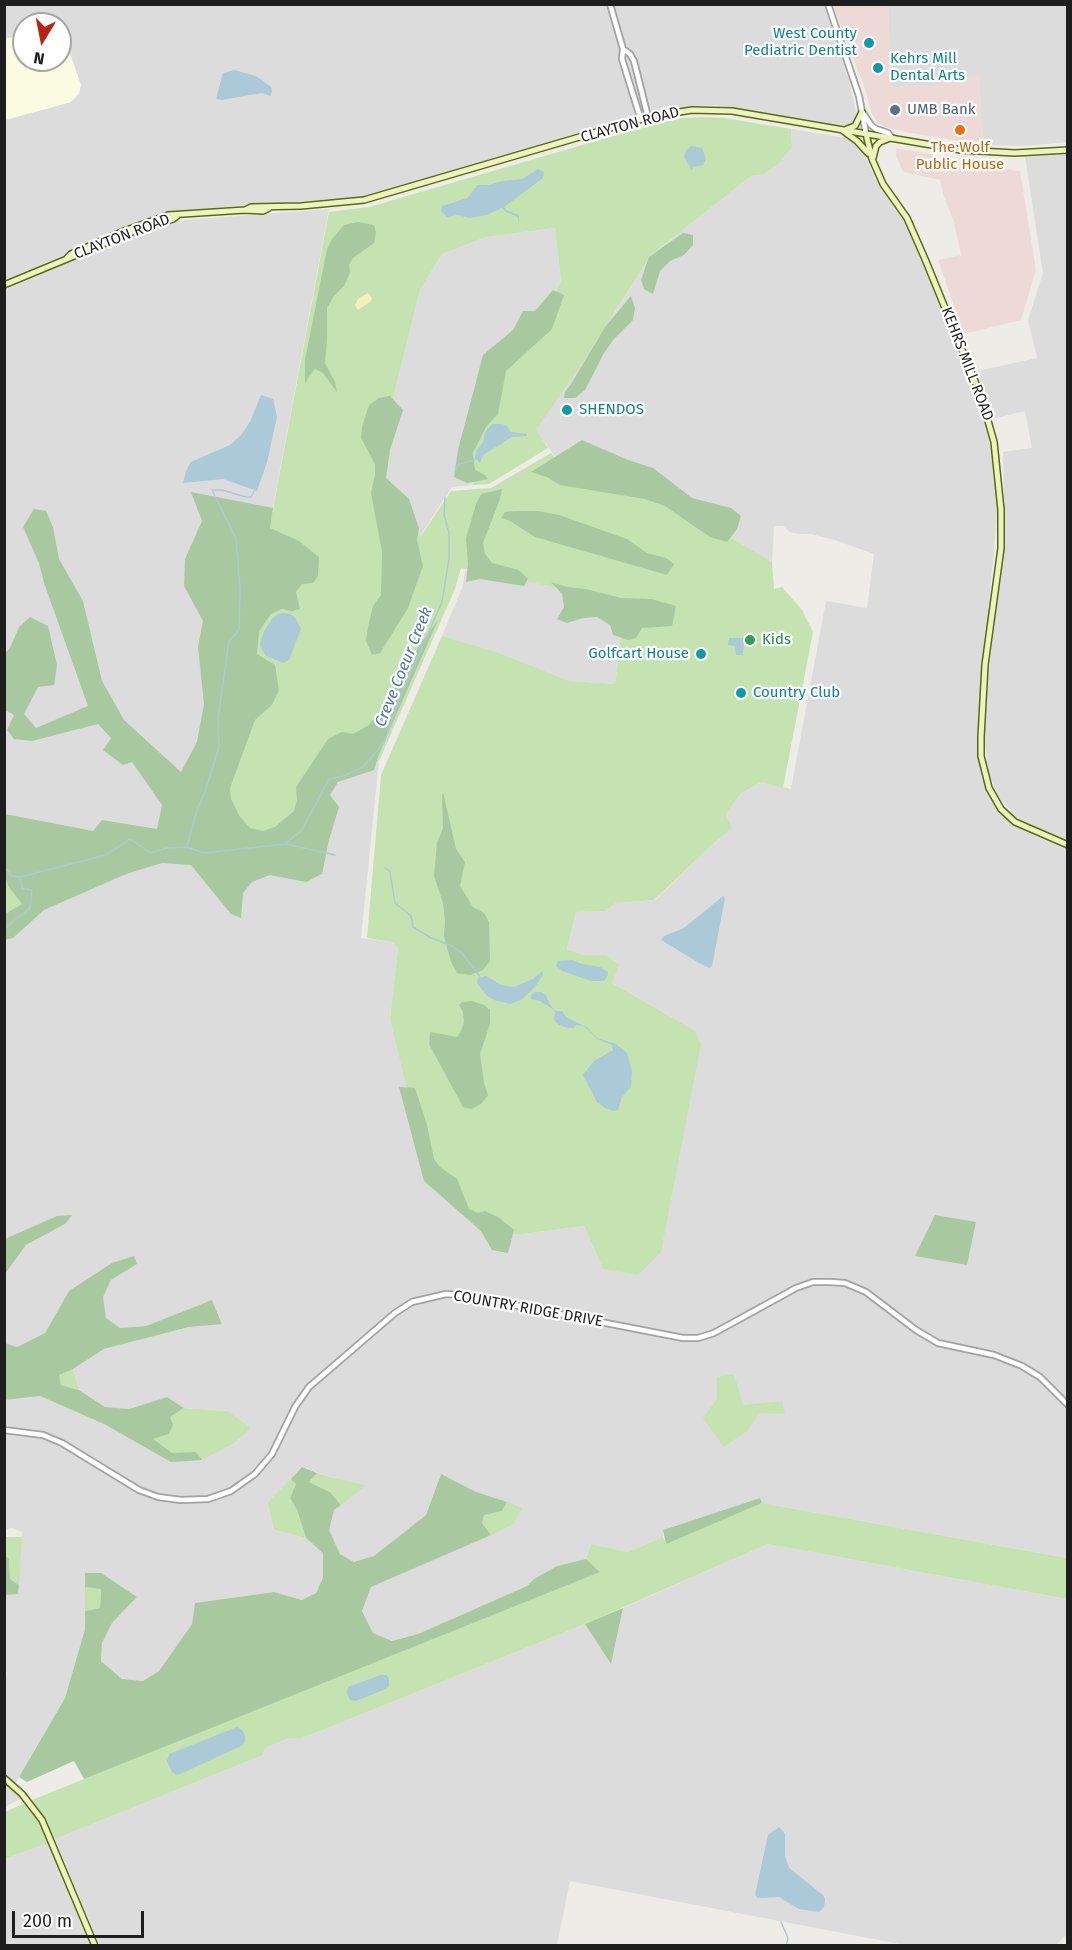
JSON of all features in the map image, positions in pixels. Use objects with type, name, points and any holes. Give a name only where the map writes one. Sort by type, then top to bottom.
[{"type":"main road","name":"CLAYTON ROAD","points":[[4,285],[67,258],[70,254],[138,225],[168,215],[245,210],[262,206],[269,208],[364,200],[675,111],[712,109],[986,152],[1032,153],[1068,150]]},
{"type":"main road","points":[[841,129],[855,126],[862,111]]},
{"type":"main road","points":[[841,129],[862,145],[872,159],[875,156],[876,146],[891,138]]},
{"type":"main road","name":"KEHRS MILL ROAD","points":[[866,134],[872,159],[883,184],[907,218],[926,259],[981,396],[994,442],[1001,510],[1001,548],[985,665],[981,737],[981,756],[989,788],[1000,809],[1015,822],[1068,845]]},
{"type":"main road","points":[[4,1778],[22,1794],[42,1820],[95,1946]]},
{"type":"street","points":[[610,4],[623,49],[622,59],[641,120]]},
{"type":"street","name":"KEHRS MILL ROAD","points":[[828,4],[859,96],[866,134]]},
{"type":"street","points":[[623,49],[634,61],[648,117]]},
{"type":"street","points":[[862,111],[871,125],[888,133],[891,138]]},
{"type":"street","name":"COUNTRY RIDGE DRIVE","points":[[4,1430],[43,1435],[62,1443],[132,1485],[158,1497],[181,1500],[208,1498],[231,1491],[255,1474],[272,1454],[295,1407],[309,1387],[394,1313],[412,1302],[446,1294],[462,1295],[683,1338],[698,1338],[709,1335],[796,1288],[813,1282],[830,1281],[845,1283],[867,1292],[916,1330],[938,1342],[994,1355],[1022,1366],[1040,1377],[1068,1405]]},
{"type":"shaded area","points":[[4,5],[824,5],[849,80],[857,117],[856,122],[847,126],[715,105],[670,108],[361,197],[185,210],[156,216],[5,280],[5,120],[71,102],[81,85],[72,59],[72,12],[12,12],[12,37],[5,39]]},
{"type":"shaded area","points":[[833,5],[888,5],[893,88],[909,85],[935,86],[945,77],[979,76],[983,145],[905,132],[878,123],[872,114],[865,89]]},
{"type":"shaded area","points":[[888,5],[1067,5],[1067,142],[1024,146],[983,145],[979,76],[935,86],[909,85],[893,88]]},
{"type":"shaded area","points":[[12,37],[12,72],[72,72],[72,60],[81,85],[79,94],[71,102],[5,120],[5,39]]},
{"type":"shaded area","points":[[791,129],[846,138],[861,148],[876,180],[905,221],[988,427],[996,486],[997,515],[979,711],[978,752],[982,778],[994,805],[1013,824],[1030,834],[1067,849],[1067,1558],[762,1503],[760,1498],[663,1530],[663,1537],[628,1552],[591,1544],[586,1559],[557,1566],[534,1579],[527,1586],[418,1634],[392,1641],[373,1633],[362,1611],[371,1587],[514,1524],[476,1492],[441,1474],[426,1515],[374,1557],[354,1562],[340,1554],[328,1530],[334,1510],[365,1485],[330,1477],[302,1467],[274,1530],[306,1538],[323,1553],[324,1578],[316,1593],[302,1600],[274,1592],[195,1603],[192,1624],[159,1671],[143,1681],[122,1679],[101,1661],[102,1643],[112,1623],[137,1597],[85,1573],[85,1629],[65,1698],[12,1789],[22,1798],[5,1807],[4,1684],[7,1674],[5,1595],[18,1593],[22,1532],[12,1528],[5,1530],[5,1400],[40,1396],[106,1425],[227,1411],[184,1408],[167,1397],[129,1409],[105,1407],[79,1390],[73,1369],[104,1349],[189,1327],[222,1323],[212,1300],[146,1326],[120,1328],[106,1318],[102,1297],[111,1280],[137,1264],[69,1291],[45,1333],[17,1347],[5,1343],[5,1274],[26,1245],[65,1224],[5,1239],[5,290],[144,229],[173,221],[329,209],[208,852],[379,761],[361,938],[392,942],[398,948],[390,1018],[523,1234],[584,1226],[603,1269],[694,1030],[612,983],[606,955],[584,955],[567,949],[576,912],[606,911],[616,903],[655,900],[732,828],[726,814],[741,793],[762,782],[791,789],[826,601],[867,608],[874,554],[835,540],[790,532],[783,526],[774,526],[772,562],[662,496],[576,484],[535,430],[595,344],[651,255],[751,176],[763,174],[792,147]]},
{"type":"shaded area","points":[[896,148],[932,154],[934,170],[980,165],[1020,171],[1036,270],[1021,320],[964,334],[938,260],[961,255],[954,222],[940,180],[903,172],[896,156]]},
{"type":"shaded area","points":[[1067,154],[1067,841],[1017,818],[998,796],[989,774],[984,734],[1005,534],[1003,452],[1032,448],[1025,411],[992,419],[977,371],[1037,358],[1028,320],[1043,273],[1025,157]]},
{"type":"shaded area","points":[[555,228],[561,281],[541,324],[467,435],[474,485],[452,487],[420,536],[376,482],[392,403],[420,290],[442,254],[486,237]]},
{"type":"shaded area","points":[[466,569],[627,602],[615,684],[570,681],[497,652],[442,636],[462,588]]},
{"type":"shaded area","points":[[768,1544],[1067,1599],[1068,1933],[1056,1945],[905,1945],[570,1881],[557,1945],[100,1945],[55,1839],[263,1755],[265,1748],[289,1738],[302,1738],[585,1624],[611,1663],[623,1608]]},
{"type":"shaded area","points":[[48,1843],[90,1945],[5,1945],[5,1859]]},
{"type":"green space","points":[[683,118],[724,118],[791,129],[792,147],[778,164],[763,174],[751,176],[651,255],[585,359],[536,430],[548,448],[489,484],[474,485],[467,435],[491,367],[541,324],[561,281],[555,228],[486,237],[442,254],[420,290],[392,403],[376,481],[421,536],[451,491],[491,488],[551,453],[576,484],[662,496],[772,562],[774,589],[782,587],[802,610],[813,632],[783,788],[762,782],[741,793],[726,814],[732,828],[654,900],[616,903],[606,911],[576,912],[567,949],[584,955],[606,955],[619,965],[612,983],[694,1030],[701,1044],[661,1252],[638,1275],[603,1269],[584,1226],[523,1234],[492,1234],[429,1181],[390,1018],[398,948],[392,942],[367,938],[381,775],[442,636],[497,652],[570,681],[615,684],[626,602],[461,568],[455,589],[379,761],[327,788],[314,876],[208,853],[329,212],[369,207],[644,127]]},
{"type":"green space","points":[[358,222],[374,225],[376,233],[374,243],[353,258],[344,286],[327,308],[325,363],[335,382],[337,392],[323,373],[315,369],[305,384],[305,360],[327,249],[344,225]]},
{"type":"green space","points":[[683,233],[693,235],[693,245],[684,255],[670,261],[660,271],[653,294],[644,289],[641,280],[649,257]]},
{"type":"green space","points":[[553,290],[564,295],[552,329],[506,371],[498,414],[486,427],[473,453],[475,470],[488,479],[467,483],[454,477],[458,450],[483,355],[513,330],[523,311],[535,311]]},
{"type":"green space","points":[[631,296],[635,308],[633,320],[604,353],[585,390],[575,398],[564,398],[565,392],[605,327]]},
{"type":"green space","points":[[390,396],[403,410],[390,450],[386,478],[409,499],[419,528],[417,540],[423,566],[408,608],[380,653],[372,655],[366,641],[373,606],[381,595],[382,552],[371,493],[375,464],[361,438],[369,405],[379,398]]},
{"type":"green space","points":[[582,440],[653,468],[692,498],[731,508],[741,516],[737,529],[727,542],[710,537],[665,506],[645,499],[560,485],[547,477],[531,472]]},
{"type":"green space","points":[[502,489],[483,543],[485,554],[492,563],[519,570],[528,579],[524,586],[480,579],[466,582],[468,564],[466,538],[476,504],[481,494]]},
{"type":"green space","points":[[191,492],[273,508],[270,528],[299,541],[319,557],[318,576],[313,583],[302,584],[296,592],[300,609],[292,611],[282,609],[271,614],[259,631],[257,654],[275,665],[279,690],[272,705],[255,720],[230,788],[231,799],[240,817],[250,828],[263,831],[275,827],[294,811],[297,799],[296,787],[328,739],[342,732],[353,734],[369,725],[402,679],[420,644],[438,620],[374,770],[338,782],[330,795],[339,807],[322,874],[306,882],[270,875],[252,882],[243,893],[241,918],[231,914],[191,865],[162,863],[126,874],[44,910],[13,938],[5,940],[5,914],[22,904],[8,886],[5,876],[5,814],[93,831],[102,820],[157,829],[162,805],[132,762],[123,765],[103,750],[111,738],[98,724],[32,741],[14,739],[7,730],[14,715],[5,710],[5,653],[10,648],[19,627],[30,617],[48,626],[57,665],[54,685],[38,687],[24,714],[36,728],[88,706],[39,563],[23,527],[34,509],[46,511],[53,527],[59,559],[83,601],[102,681],[124,720],[181,772],[197,742],[204,704],[198,647],[203,621],[184,586],[185,559],[202,521]]},
{"type":"green space","points":[[538,511],[559,515],[627,539],[647,553],[666,558],[674,564],[667,575],[535,537],[501,518],[505,512]]},
{"type":"green space","points":[[551,582],[621,598],[651,599],[676,606],[672,626],[642,628],[636,638],[628,640],[613,635],[610,625],[597,617],[567,623],[557,619],[564,607],[562,594]]},
{"type":"green space","points":[[443,792],[456,849],[465,862],[460,886],[473,907],[484,913],[489,922],[490,961],[483,970],[470,975],[457,973],[451,962],[444,936],[443,903],[434,876],[437,843],[443,828]]},
{"type":"green space","points":[[4,876],[8,886],[22,904],[5,914]]},
{"type":"green space","points":[[472,1001],[490,1010],[490,1024],[480,1054],[488,1095],[481,1104],[472,1109],[463,1107],[429,1044],[430,1032],[457,1037],[464,1022],[463,1012],[459,1005],[462,1002]]},
{"type":"green space","points":[[399,1087],[415,1088],[427,1125],[434,1159],[440,1167],[457,1179],[469,1209],[478,1213],[485,1211],[498,1217],[514,1230],[508,1253],[492,1250],[481,1231],[424,1181]]},
{"type":"green space","points":[[72,1215],[65,1224],[26,1245],[5,1274],[5,1239],[57,1216]]},
{"type":"green space","points":[[935,1215],[976,1222],[967,1265],[915,1256]]},
{"type":"green space","points":[[134,1256],[137,1264],[111,1280],[103,1297],[106,1318],[120,1328],[146,1326],[212,1300],[222,1324],[189,1327],[104,1349],[73,1369],[59,1375],[61,1385],[79,1390],[105,1407],[129,1409],[167,1397],[184,1408],[170,1417],[173,1425],[169,1434],[153,1439],[172,1453],[196,1452],[202,1460],[171,1462],[106,1425],[40,1396],[5,1400],[5,1343],[17,1347],[45,1333],[69,1291],[112,1263]]},
{"type":"green space","points":[[73,1369],[79,1390],[61,1385],[58,1375]]},
{"type":"green space","points":[[734,1374],[743,1405],[782,1401],[785,1414],[759,1413],[747,1431],[724,1447],[703,1418],[717,1399],[717,1377]]},
{"type":"green space","points":[[184,1408],[227,1411],[251,1428],[234,1443],[202,1460],[196,1452],[172,1453],[152,1439],[169,1434],[169,1417]]},
{"type":"green space","points":[[302,1467],[317,1473],[309,1482],[330,1492],[341,1505],[334,1510],[329,1530],[340,1554],[354,1562],[374,1556],[426,1515],[441,1474],[476,1492],[507,1502],[502,1511],[484,1515],[482,1523],[491,1535],[371,1587],[362,1611],[373,1633],[392,1641],[418,1634],[527,1586],[534,1579],[557,1566],[586,1559],[600,1572],[84,1779],[74,1761],[27,1782],[19,1777],[65,1698],[85,1629],[85,1611],[100,1608],[101,1589],[85,1587],[85,1573],[101,1573],[137,1597],[112,1623],[102,1643],[101,1661],[122,1679],[143,1681],[159,1671],[192,1624],[195,1603],[274,1592],[302,1600],[316,1593],[323,1578],[323,1553],[306,1538],[297,1510],[290,1498],[296,1484],[291,1479]]},
{"type":"green space","points":[[317,1473],[366,1485],[341,1505],[330,1492],[309,1482]]},
{"type":"green space","points":[[291,1479],[296,1484],[290,1498],[297,1510],[306,1538],[274,1530],[268,1502]]},
{"type":"green space","points":[[760,1498],[762,1503],[666,1544],[663,1530]]},
{"type":"green space","points":[[507,1502],[522,1508],[514,1524],[491,1535],[482,1523],[484,1514],[502,1511]]},
{"type":"green space","points":[[762,1503],[1067,1558],[1067,1599],[768,1544],[585,1624],[302,1738],[289,1738],[265,1748],[263,1755],[55,1839],[32,1800],[599,1571],[586,1559],[591,1544],[628,1552],[663,1537],[666,1543]]},
{"type":"green space","points":[[5,1537],[22,1537],[19,1585],[10,1579],[9,1559],[5,1555]]},
{"type":"green space","points":[[5,1555],[9,1559],[10,1579],[19,1585],[18,1594],[5,1595]]},
{"type":"green space","points":[[85,1587],[101,1588],[100,1608],[85,1611]]},
{"type":"green space","points":[[623,1608],[611,1664],[585,1624]]},
{"type":"green space","points":[[25,1803],[41,1826],[48,1843],[5,1859],[5,1812]]},
{"type":"sand","points":[[368,293],[372,298],[371,301],[358,310],[355,305],[358,299]]},
{"type":"water","points":[[234,70],[256,76],[266,83],[271,87],[270,96],[262,93],[216,99],[223,73]]},
{"type":"water","points":[[691,146],[702,148],[706,159],[703,165],[693,167],[692,171],[684,157],[686,150]]},
{"type":"water","points":[[538,169],[544,172],[543,178],[504,207],[519,215],[519,224],[518,217],[502,208],[486,215],[469,218],[458,215],[447,217],[441,211],[442,206],[467,198],[478,185],[522,179]]},
{"type":"water","points":[[261,395],[273,399],[277,417],[267,462],[257,491],[223,479],[183,483],[191,462],[230,445],[241,435],[250,422]]},
{"type":"water","points":[[492,424],[502,424],[507,426],[511,432],[527,434],[527,436],[512,437],[483,455],[480,463],[475,458],[476,451],[483,442],[485,432]]},
{"type":"water","points":[[283,613],[295,617],[301,629],[289,660],[284,663],[266,656],[260,643],[272,619]]},
{"type":"water","points":[[729,638],[744,638],[743,655],[736,655],[735,646],[728,645]]},
{"type":"water","points":[[723,896],[725,898],[712,966],[709,968],[699,963],[661,940],[664,936],[684,928]]},
{"type":"water","points":[[573,960],[600,967],[608,972],[608,975],[604,981],[591,981],[562,971],[556,966],[558,961]]},
{"type":"water","points":[[542,971],[543,975],[535,987],[521,1000],[510,1004],[487,996],[477,983],[478,978],[486,976],[501,985],[514,987],[533,979]]},
{"type":"water","points":[[535,992],[546,995],[550,1005],[556,1011],[562,1011],[566,1017],[588,1028],[597,1038],[616,1044],[627,1053],[632,1071],[631,1087],[622,1097],[618,1110],[605,1108],[597,1102],[583,1075],[594,1061],[613,1050],[612,1045],[597,1039],[583,1026],[568,1028],[559,1025],[554,1020],[554,1010],[540,1001],[531,999],[531,995]]},
{"type":"water","points":[[381,1675],[389,1678],[389,1686],[386,1689],[356,1701],[350,1700],[347,1693],[348,1687]]},
{"type":"water","points":[[237,1727],[245,1736],[243,1745],[185,1772],[177,1775],[172,1772],[167,1761],[169,1754]]},
{"type":"water","points":[[779,1827],[785,1834],[785,1856],[789,1868],[825,1899],[824,1907],[819,1912],[799,1909],[779,1897],[758,1898],[755,1895],[768,1835]]},
{"type":"waterway","name":"Creve Coeur Creek","points":[[455,471],[459,464],[475,460]]},
{"type":"waterway","points":[[187,846],[219,747],[218,719],[229,641],[239,630],[240,587],[236,539],[212,490],[222,490],[246,497],[251,497],[254,491]]},
{"type":"waterway","name":"Creve Coeur Creek","points":[[4,929],[30,908],[32,890],[22,888],[20,877],[106,855],[130,839],[151,853],[167,848],[187,847],[204,853],[285,844],[302,830],[329,779],[344,776],[364,766],[384,743],[401,694],[442,602],[449,559],[449,532],[444,515],[445,497]]},
{"type":"waterway","points":[[286,844],[335,855]]},
{"type":"waterway","points":[[385,868],[390,872],[395,903],[411,916],[413,927],[462,953],[480,977]]},
{"type":"waterway","points":[[4,869],[8,870],[11,876],[20,877]]},
{"type":"waterway","points":[[781,1922],[788,1938],[786,1946]]},
{"type":"place","name":"West County Pediatric Dentist","points":[[869,43]]},
{"type":"place","name":"Kehrs Mill Dental Arts","points":[[878,68]]},
{"type":"place","name":"UMB Bank","points":[[895,110]]},
{"type":"place","name":"The Wolf Public House","points":[[960,130]]},
{"type":"place","name":"SHENDOS","points":[[567,410]]},
{"type":"place","name":"Kids","points":[[750,640]]},
{"type":"place","name":"Golfcart House","points":[[701,654]]},
{"type":"place","name":"Country Club","points":[[741,693]]}]
